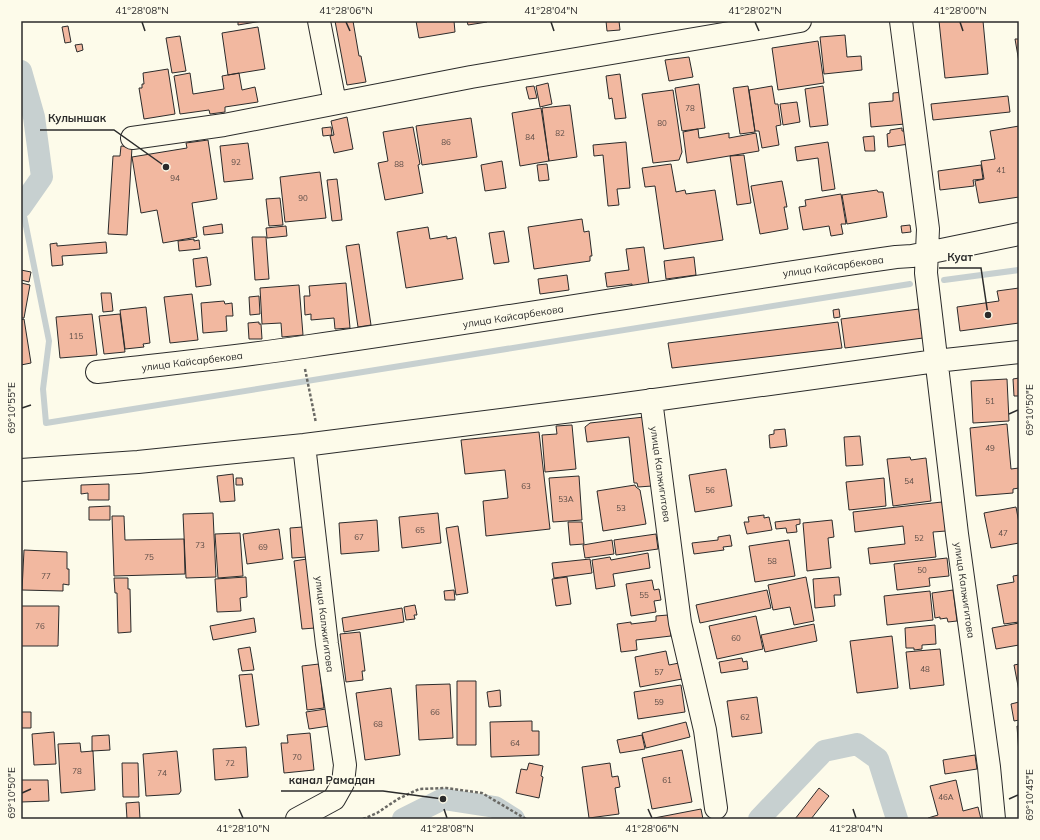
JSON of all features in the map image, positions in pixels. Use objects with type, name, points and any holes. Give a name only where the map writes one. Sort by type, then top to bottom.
[{"type":"street","points":[[319,21],[335,103]]},
{"type":"street","points":[[132,138],[224,125],[335,103],[593,56],[800,21]]},
{"type":"street","points":[[901,21],[928,229],[927,252]]},
{"type":"street","name":"улица Кайсарбекова","points":[[98,372],[308,347],[787,272],[912,256],[1019,234]]},
{"type":"street","name":"улица Калжигитова","points":[[927,252],[926,273],[936,361],[957,534],[989,767],[994,819]]},
{"type":"street","points":[[21,470],[138,462],[304,445],[936,361],[1019,352]]},
{"type":"street","name":"улица Калжигитова","points":[[651,400],[680,623],[705,730],[716,808]]},
{"type":"street","name":"улица Калжигитова","points":[[297,819],[334,799],[343,783],[345,765],[327,644],[304,445]]},
{"type":"path","points":[[306,371],[311,401]]},
{"type":"path","points":[[363,819],[377,813],[398,799],[419,789],[446,788],[482,793],[526,819]]},
{"type":"building","points":[[238,21],[262,21],[238,25]]},
{"type":"building","points":[[335,21],[353,21],[359,56],[361,56],[366,82],[347,85]]},
{"type":"building","points":[[416,21],[454,21],[455,32],[419,38]]},
{"type":"building","points":[[467,21],[486,21],[487,22],[468,25]]},
{"type":"building","points":[[606,21],[619,21],[620,30],[607,31]]},
{"type":"building","points":[[939,21],[983,21],[988,74],[945,78]]},
{"type":"building","points":[[68,26],[71,42],[65,43],[62,27]]},
{"type":"building","points":[[258,27],[265,69],[228,75],[222,33]]},
{"type":"building","points":[[845,35],[847,57],[861,56],[862,70],[824,74],[820,37]]},
{"type":"building","points":[[180,36],[186,71],[172,73],[166,38]]},
{"type":"building","points":[[1015,39],[1019,39],[1019,62]]},
{"type":"building","points":[[818,41],[824,83],[778,90],[772,48]]},
{"type":"building","points":[[82,44],[83,50],[77,52],[75,45]]},
{"type":"building","points":[[689,57],[693,77],[669,81],[665,60]]},
{"type":"building","points":[[168,69],[175,114],[144,119],[139,88],[142,88],[142,84],[144,84],[143,73]]},
{"type":"building","points":[[190,73],[193,94],[224,89],[222,76],[239,73],[242,90],[255,87],[258,102],[225,107],[225,112],[210,114],[209,110],[180,114],[174,76]]},
{"type":"building","points":[[620,74],[626,118],[615,119],[612,98],[609,99],[606,76]]},
{"type":"building","points":[[548,83],[552,104],[540,107],[536,86]]},
{"type":"building","points":[[699,84],[705,128],[682,131],[675,88]]},
{"type":"building","points":[[534,86],[537,98],[529,99],[526,87]]},
{"type":"building","points":[[748,86],[755,132],[740,134],[733,88]]},
{"type":"building","points":[[772,86],[775,104],[778,104],[781,125],[776,126],[779,145],[762,148],[759,131],[755,131],[749,90]]},
{"type":"building","points":[[823,86],[828,125],[810,127],[805,89]]},
{"type":"building","points":[[673,90],[682,152],[679,160],[653,163],[642,94]]},
{"type":"building","points":[[903,92],[905,124],[871,127],[869,103],[893,101],[893,93]]},
{"type":"building","points":[[1008,96],[1010,112],[933,120],[931,104]]},
{"type":"building","points":[[797,102],[800,122],[783,125],[780,104]]},
{"type":"building","points":[[570,105],[577,157],[549,161],[542,108]]},
{"type":"building","points":[[541,108],[549,161],[520,166],[512,113]]},
{"type":"building","points":[[347,117],[353,149],[334,153],[330,136],[334,135],[331,121]]},
{"type":"building","points":[[471,118],[477,157],[422,165],[416,126]]},
{"type":"building","points":[[1019,126],[1019,197],[979,203],[975,181],[984,179],[981,161],[995,159],[990,131]]},
{"type":"building","points":[[331,127],[332,135],[323,136],[322,128]]},
{"type":"building","points":[[413,127],[420,164],[418,165],[423,193],[385,200],[378,163],[388,161],[383,132]]},
{"type":"building","points":[[902,128],[902,131],[907,131],[909,144],[888,147],[887,134],[890,133],[890,130]]},
{"type":"building","points":[[698,129],[699,138],[729,133],[729,138],[756,133],[759,151],[687,163],[683,132]]},
{"type":"building","points":[[874,136],[875,151],[865,151],[863,137]]},
{"type":"building","points":[[208,140],[217,199],[192,203],[197,237],[163,243],[157,210],[141,213],[132,157],[187,148],[186,143]]},
{"type":"building","points":[[626,142],[630,188],[617,189],[619,205],[608,206],[603,155],[594,156],[593,145]]},
{"type":"building","points":[[828,142],[835,189],[822,191],[818,158],[797,161],[795,147]]},
{"type":"building","points":[[248,143],[253,179],[224,182],[220,146]]},
{"type":"building","points":[[121,146],[132,147],[127,235],[108,234],[113,156],[120,156]]},
{"type":"building","points":[[744,155],[751,203],[737,205],[730,156]]},
{"type":"building","points":[[502,161],[506,188],[485,191],[481,165]]},
{"type":"building","points":[[547,164],[549,180],[539,181],[537,165]]},
{"type":"building","points":[[671,164],[676,192],[685,190],[686,194],[715,190],[723,240],[664,249],[655,186],[645,187],[642,168]]},
{"type":"building","points":[[981,165],[983,179],[973,180],[974,186],[940,190],[938,171]]},
{"type":"building","points":[[320,172],[326,218],[285,222],[280,177]]},
{"type":"building","points":[[337,179],[342,220],[332,221],[327,180]]},
{"type":"building","points":[[782,181],[787,207],[784,207],[788,229],[760,234],[751,186]]},
{"type":"building","points":[[877,190],[878,192],[883,192],[887,217],[847,224],[842,195]]},
{"type":"building","points":[[841,194],[846,224],[841,224],[843,234],[831,236],[829,226],[803,230],[799,207],[806,206],[805,200]]},
{"type":"building","points":[[280,198],[283,225],[269,226],[266,199]]},
{"type":"building","points":[[582,219],[584,232],[589,231],[592,256],[590,256],[590,261],[534,269],[528,227]]},
{"type":"building","points":[[222,224],[223,233],[204,235],[203,227]]},
{"type":"building","points":[[910,225],[911,232],[902,233],[901,226]]},
{"type":"building","points":[[286,226],[287,236],[267,238],[266,228]]},
{"type":"building","points":[[428,227],[430,239],[447,236],[447,239],[456,237],[463,279],[406,288],[397,232]]},
{"type":"building","points":[[504,231],[509,262],[494,264],[489,233]]},
{"type":"building","points":[[252,237],[266,237],[269,279],[255,280]]},
{"type":"building","points":[[194,239],[194,241],[199,240],[200,249],[179,251],[178,241]]},
{"type":"building","points":[[106,242],[107,253],[62,256],[63,265],[52,266],[50,244],[57,243],[57,246]]},
{"type":"building","points":[[359,244],[371,325],[358,327],[346,246]]},
{"type":"building","points":[[644,247],[649,284],[632,286],[632,284],[607,287],[605,273],[629,270],[626,249]]},
{"type":"building","points":[[207,257],[211,285],[196,287],[193,259]]},
{"type":"building","points":[[694,257],[696,275],[666,279],[664,261]]},
{"type":"building","points":[[21,270],[31,272],[29,282],[21,280]]},
{"type":"building","points":[[567,275],[569,290],[540,294],[538,279]]},
{"type":"building","points":[[21,283],[30,285],[24,318],[21,318]]},
{"type":"building","points":[[346,283],[350,328],[335,329],[334,318],[311,320],[311,314],[305,315],[304,296],[310,296],[309,286]]},
{"type":"building","points":[[299,285],[303,335],[282,337],[281,323],[262,324],[260,288]]},
{"type":"building","points":[[1019,288],[1019,323],[960,331],[957,307],[999,301],[997,291]]},
{"type":"building","points":[[101,293],[111,293],[113,311],[103,312]]},
{"type":"building","points":[[192,294],[198,340],[170,343],[164,297]]},
{"type":"building","points":[[259,296],[260,314],[250,315],[249,297]]},
{"type":"building","points":[[224,301],[225,304],[232,303],[233,316],[226,316],[227,331],[203,333],[201,303]]},
{"type":"building","points":[[146,307],[150,343],[143,344],[144,347],[125,349],[120,310]]},
{"type":"building","points":[[839,309],[840,317],[834,318],[833,310]]},
{"type":"building","points":[[919,309],[923,338],[845,348],[841,319]]},
{"type":"building","points":[[92,314],[97,355],[60,358],[56,317]]},
{"type":"building","points":[[120,314],[125,352],[104,354],[99,316]]},
{"type":"building","points":[[24,319],[31,363],[21,365],[21,320]]},
{"type":"building","points":[[259,322],[259,324],[261,324],[262,339],[249,339],[248,323]]},
{"type":"building","points":[[838,322],[842,348],[672,368],[668,343]]},
{"type":"building","points":[[1019,378],[1019,396],[1014,396],[1013,379]]},
{"type":"building","points":[[1007,379],[1009,421],[973,423],[971,381]]},
{"type":"building","points":[[644,417],[652,486],[638,487],[637,483],[634,483],[629,437],[587,442],[585,427],[590,423]]},
{"type":"building","points":[[1007,424],[1011,469],[1019,468],[1019,488],[1013,489],[1013,493],[976,496],[970,428]]},
{"type":"building","points":[[572,425],[576,469],[545,472],[542,435],[557,434],[556,426]]},
{"type":"building","points":[[785,429],[787,446],[770,448],[769,435],[774,434],[774,430]]},
{"type":"building","points":[[539,432],[550,529],[486,536],[483,501],[508,498],[505,470],[465,474],[461,440]]},
{"type":"building","points":[[860,436],[863,465],[846,466],[844,437]]},
{"type":"building","points":[[910,457],[911,460],[926,458],[931,501],[893,506],[887,459]]},
{"type":"building","points":[[726,469],[732,506],[695,512],[689,475]]},
{"type":"building","points":[[233,474],[235,501],[220,502],[217,476]]},
{"type":"building","points":[[579,476],[582,520],[553,522],[549,478]]},
{"type":"building","points":[[236,478],[242,478],[243,485],[236,485]]},
{"type":"building","points":[[884,478],[886,506],[849,510],[846,482]]},
{"type":"building","points":[[109,484],[109,500],[88,500],[88,493],[81,494],[81,485]]},
{"type":"building","points":[[635,485],[640,490],[646,524],[603,531],[597,491]]},
{"type":"building","points":[[942,502],[946,531],[933,532],[936,557],[870,564],[868,548],[905,544],[903,526],[855,532],[853,512]]},
{"type":"building","points":[[110,506],[110,520],[89,520],[89,507]]},
{"type":"building","points":[[1016,507],[1019,523],[1019,543],[991,548],[984,513]]},
{"type":"building","points":[[213,513],[216,577],[186,578],[183,514]]},
{"type":"building","points":[[438,513],[441,543],[402,548],[399,517]]},
{"type":"building","points":[[764,515],[764,518],[769,517],[772,530],[747,534],[744,522],[749,522],[748,517]]},
{"type":"building","points":[[112,516],[124,516],[125,540],[184,539],[185,574],[114,576]]},
{"type":"building","points":[[800,519],[800,524],[796,525],[797,532],[787,533],[786,528],[776,529],[775,522]]},
{"type":"building","points":[[377,520],[379,551],[341,554],[339,523]]},
{"type":"building","points":[[832,520],[834,537],[828,538],[831,568],[807,571],[803,523]]},
{"type":"building","points":[[568,522],[582,522],[584,544],[570,545]]},
{"type":"building","points":[[458,526],[468,593],[456,595],[446,528]]},
{"type":"building","points":[[303,527],[307,557],[292,558],[290,528]]},
{"type":"building","points":[[279,529],[283,559],[247,564],[243,534]]},
{"type":"building","points":[[240,533],[243,576],[218,578],[215,534]]},
{"type":"building","points":[[656,534],[658,549],[616,555],[614,540]]},
{"type":"building","points":[[730,535],[732,546],[723,547],[724,550],[694,554],[692,543],[718,540],[718,537]]},
{"type":"building","points":[[612,540],[614,554],[585,558],[583,545]]},
{"type":"building","points":[[789,540],[795,576],[755,582],[749,546]]},
{"type":"building","points":[[24,550],[67,552],[69,585],[63,584],[63,591],[22,590]]},
{"type":"building","points":[[648,553],[650,568],[613,574],[615,586],[596,589],[592,560],[610,557],[611,560]]},
{"type":"building","points":[[947,558],[949,576],[929,578],[930,586],[897,590],[894,564]]},
{"type":"building","points":[[307,559],[315,628],[302,629],[294,561]]},
{"type":"building","points":[[590,559],[592,573],[554,578],[552,563]]},
{"type":"building","points":[[1019,575],[1019,622],[1004,624],[997,585],[1014,582],[1013,576]]},
{"type":"building","points":[[246,577],[247,597],[240,598],[241,611],[217,612],[215,579]]},
{"type":"building","points":[[567,577],[571,604],[556,606],[552,579]]},
{"type":"building","points":[[806,577],[814,621],[794,625],[790,607],[773,610],[768,585]]},
{"type":"building","points":[[839,577],[841,595],[834,595],[835,606],[815,608],[813,579]]},
{"type":"building","points":[[114,578],[128,578],[128,589],[130,589],[131,632],[118,633],[117,593],[115,593]]},
{"type":"building","points":[[652,580],[654,590],[659,589],[661,600],[654,601],[656,612],[631,616],[626,584]]},
{"type":"building","points":[[454,590],[455,600],[445,600],[444,591]]},
{"type":"building","points":[[767,590],[771,608],[700,623],[696,605]]},
{"type":"building","points":[[953,590],[957,621],[948,622],[947,618],[935,618],[932,593]]},
{"type":"building","points":[[930,591],[933,620],[887,625],[884,596]]},
{"type":"building","points":[[415,605],[417,615],[414,615],[415,619],[406,620],[404,607]]},
{"type":"building","points":[[21,606],[59,606],[58,646],[21,646]]},
{"type":"building","points":[[402,608],[404,622],[344,632],[342,618]]},
{"type":"building","points":[[668,615],[671,636],[636,640],[637,650],[621,652],[617,624],[656,621],[656,616]]},
{"type":"building","points":[[756,616],[763,649],[717,659],[709,626]]},
{"type":"building","points":[[254,618],[256,632],[213,640],[210,626]]},
{"type":"building","points":[[1019,623],[1019,645],[996,649],[992,628]]},
{"type":"building","points":[[814,624],[817,641],[765,652],[761,635]]},
{"type":"building","points":[[935,625],[936,644],[922,645],[922,649],[914,650],[914,648],[906,648],[905,628]]},
{"type":"building","points":[[360,632],[365,671],[362,671],[363,680],[346,682],[340,634]]},
{"type":"building","points":[[892,636],[898,688],[857,693],[850,641]]},
{"type":"building","points":[[250,647],[254,670],[242,671],[238,649]]},
{"type":"building","points":[[940,649],[944,685],[910,689],[906,652]]},
{"type":"building","points":[[666,651],[669,665],[679,663],[682,679],[640,687],[635,657]]},
{"type":"building","points":[[742,658],[743,662],[747,661],[748,669],[721,673],[719,662]]},
{"type":"building","points":[[319,664],[324,708],[307,710],[302,666]]},
{"type":"building","points":[[1019,664],[1019,691],[1014,665]]},
{"type":"building","points":[[252,674],[259,725],[246,727],[239,675]]},
{"type":"building","points":[[457,681],[476,681],[476,745],[457,745]]},
{"type":"building","points":[[450,684],[453,738],[419,740],[416,685]]},
{"type":"building","points":[[681,685],[685,712],[638,719],[634,692]]},
{"type":"building","points":[[391,688],[400,755],[365,760],[356,693]]},
{"type":"building","points":[[500,690],[501,706],[489,707],[487,692]]},
{"type":"building","points":[[757,697],[762,733],[732,737],[727,701]]},
{"type":"building","points":[[1019,702],[1019,720],[1014,721],[1011,704]]},
{"type":"building","points":[[326,709],[329,726],[309,729],[306,712]]},
{"type":"building","points":[[21,712],[31,712],[31,728],[21,728]]},
{"type":"building","points":[[532,721],[532,731],[539,731],[539,755],[491,757],[490,722]]},
{"type":"building","points":[[686,722],[690,737],[646,748],[642,733]]},
{"type":"building","points":[[1017,726],[1019,726],[1019,754]]},
{"type":"building","points":[[54,732],[56,764],[34,765],[32,734]]},
{"type":"building","points":[[310,733],[314,770],[284,773],[281,743],[288,743],[287,735]]},
{"type":"building","points":[[109,735],[110,750],[92,751],[92,736]]},
{"type":"building","points":[[642,735],[645,749],[620,753],[617,740]]},
{"type":"building","points":[[80,743],[81,752],[93,751],[95,790],[61,793],[58,744]]},
{"type":"building","points":[[246,747],[248,777],[215,780],[213,749]]},
{"type":"building","points":[[682,750],[692,802],[652,809],[642,758]]},
{"type":"building","points":[[177,751],[181,791],[179,794],[146,796],[143,754]]},
{"type":"building","points":[[975,755],[977,769],[945,774],[943,760]]},
{"type":"building","points":[[122,763],[138,763],[139,797],[123,797]]},
{"type":"building","points":[[529,763],[543,766],[541,776],[543,777],[539,798],[516,793],[521,769],[527,770]]},
{"type":"building","points":[[610,763],[612,777],[618,776],[620,787],[615,788],[619,814],[589,818],[582,767]]},
{"type":"building","points":[[21,780],[48,780],[49,801],[21,802]]},
{"type":"building","points":[[956,780],[963,811],[978,807],[981,819],[928,819],[938,815],[930,786]]},
{"type":"building","points":[[819,788],[829,796],[811,819],[795,819]]},
{"type":"building","points":[[139,802],[140,819],[127,819],[126,803]]},
{"type":"building","points":[[701,809],[703,819],[649,819]]},
{"type":"waterway","points":[[21,71],[34,117],[42,177],[21,207]]},
{"type":"waterway","points":[[22,206],[49,341],[43,389],[46,423],[910,284]]},
{"type":"waterway","points":[[944,280],[1019,270]]},
{"type":"waterway","points":[[759,819],[824,751],[857,744],[878,759],[897,819]]},
{"type":"waterway","points":[[403,819],[443,799],[495,807],[514,819]]},
{"type":"place","name":"Кулыншак","points":[[166,167]]},
{"type":"place","name":"Куат","points":[[988,315]]},
{"type":"place","name":"канал Рамадан","points":[[443,799]]}]
